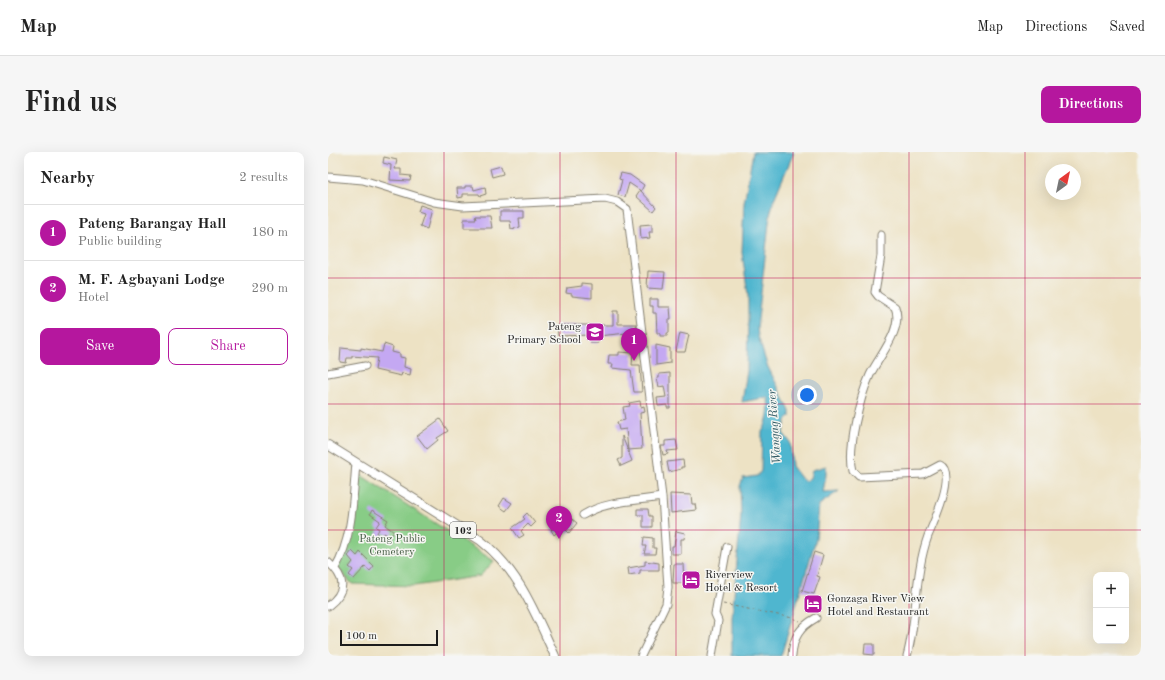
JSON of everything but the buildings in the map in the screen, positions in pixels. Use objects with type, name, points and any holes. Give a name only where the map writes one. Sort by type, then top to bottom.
[{"type":"main road","name":"102","points":[[328,445],[494,550],[522,586],[556,656]]},
{"type":"street","points":[[328,177],[363,180],[434,202],[463,206],[604,199],[617,202],[625,206],[629,213],[662,498],[667,595],[666,604],[641,656]]},
{"type":"street","points":[[881,235],[881,256],[875,292],[878,296],[896,307],[896,319],[892,336],[870,375],[865,392],[853,436],[853,471],[859,477],[915,475],[928,473],[940,465],[944,469],[947,478],[943,497],[926,542],[920,567],[916,586],[915,617],[907,656]]},
{"type":"street","points":[[328,373],[365,366]]},
{"type":"street","points":[[335,568],[340,560],[349,526],[356,463]]},
{"type":"street","points":[[583,515],[592,510],[623,502],[662,498]]},
{"type":"street","points":[[712,656],[718,621],[715,614],[727,547]]},
{"type":"street","points":[[328,562],[335,568],[342,580],[340,594],[328,606]]},
{"type":"street","points":[[792,656],[795,637],[806,624],[816,618]]},
{"type":"path","points":[[725,605],[793,618]]},
{"type":"green space","name":"Pateng Public Cemetery","points":[[359,474],[494,561],[480,576],[414,586],[352,584],[338,569],[353,527]]},
{"type":"water","name":"Wangag River","points":[[753,152],[794,152],[775,197],[770,214],[757,328],[758,336],[767,365],[790,411],[790,417],[786,421],[783,433],[790,442],[792,466],[805,481],[810,478],[812,470],[826,466],[823,492],[839,491],[819,505],[816,539],[781,656],[732,656],[732,618],[741,515],[740,486],[743,478],[757,476],[761,471],[762,432],[766,424],[768,410],[768,397],[742,402],[747,371],[748,319],[748,295],[742,253],[744,203]]},
{"type":"place","name":"Pateng Primary School","points":[[595,332]]},
{"type":"place","name":"Pateng Barangay Hall","points":[[634,361]]},
{"type":"place","name":"M. F. Agbayani Lodge","points":[[559,539]]},
{"type":"place","name":"Riverview Hotel & Resort","points":[[691,580]]},
{"type":"place","name":"Gonzaga River View Hotel and Restaurant","points":[[813,604]]}]
